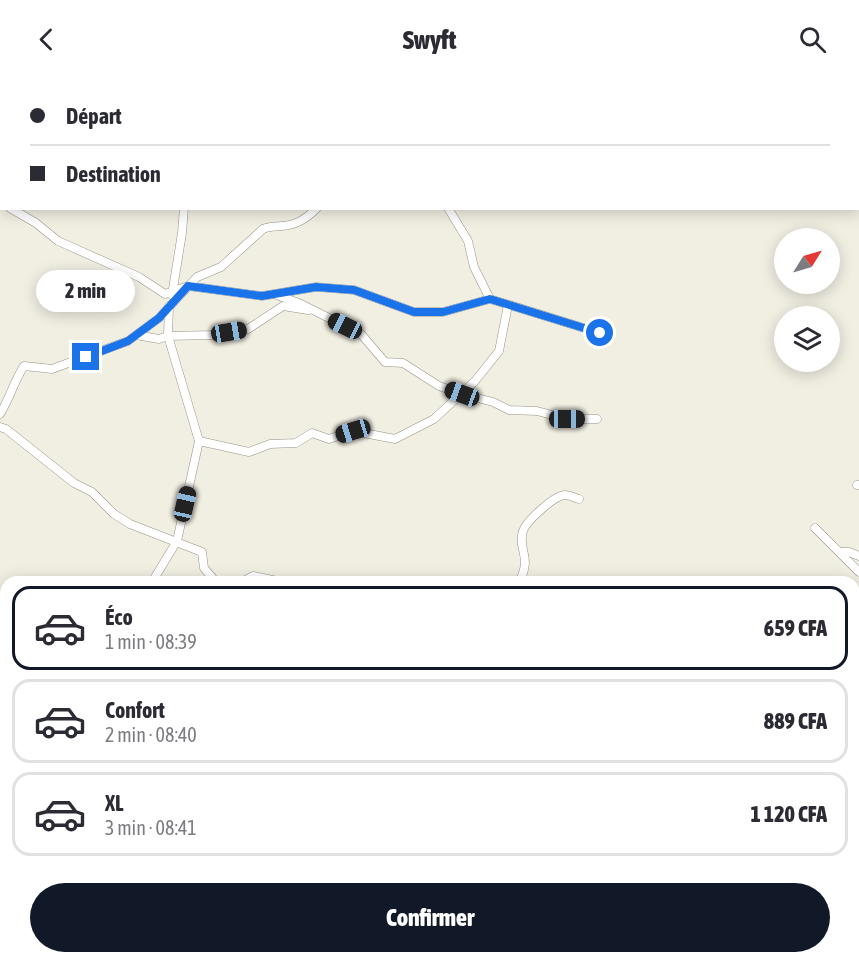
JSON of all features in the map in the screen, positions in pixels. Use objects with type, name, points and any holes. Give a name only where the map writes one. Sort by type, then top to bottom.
[{"type":"street","points":[[13,210],[36,223],[58,241],[139,277],[165,294],[188,286],[262,296],[316,287],[354,290],[414,312],[443,312],[490,299],[600,333]]},
{"type":"street","points":[[156,576],[177,541],[199,441],[168,336],[169,307],[184,210]]},
{"type":"street","points":[[0,414],[24,366],[52,369],[128,341],[159,318],[197,277],[221,267],[263,229],[270,226],[291,226],[307,218],[315,210]]},
{"type":"street","points":[[449,210],[468,241],[474,267],[490,299]]},
{"type":"street","points":[[276,294],[361,334],[385,362],[403,363],[439,386],[494,402],[509,410],[537,411],[567,419],[597,419]]},
{"type":"street","points":[[199,441],[249,452],[270,444],[296,442],[312,433],[329,439],[353,431],[395,439],[435,419],[462,394],[499,351],[508,305]]},
{"type":"street","points":[[136,335],[159,339],[168,336],[211,335],[248,329],[283,306],[314,311]]},
{"type":"street","points":[[0,427],[6,429],[74,483],[92,492],[114,514],[130,524],[202,552],[204,568],[211,576]]},
{"type":"street","points":[[522,576],[526,567],[521,542],[523,531],[529,521],[544,507],[562,496],[567,495],[579,500]]},
{"type":"street","points":[[815,528],[859,572]]},
{"type":"street","points":[[840,552],[849,552],[859,556]]},
{"type":"route","points":[[86,357],[128,341],[159,318],[188,286],[262,296],[316,287],[354,290],[414,312],[443,312],[490,299],[600,333]]}]
